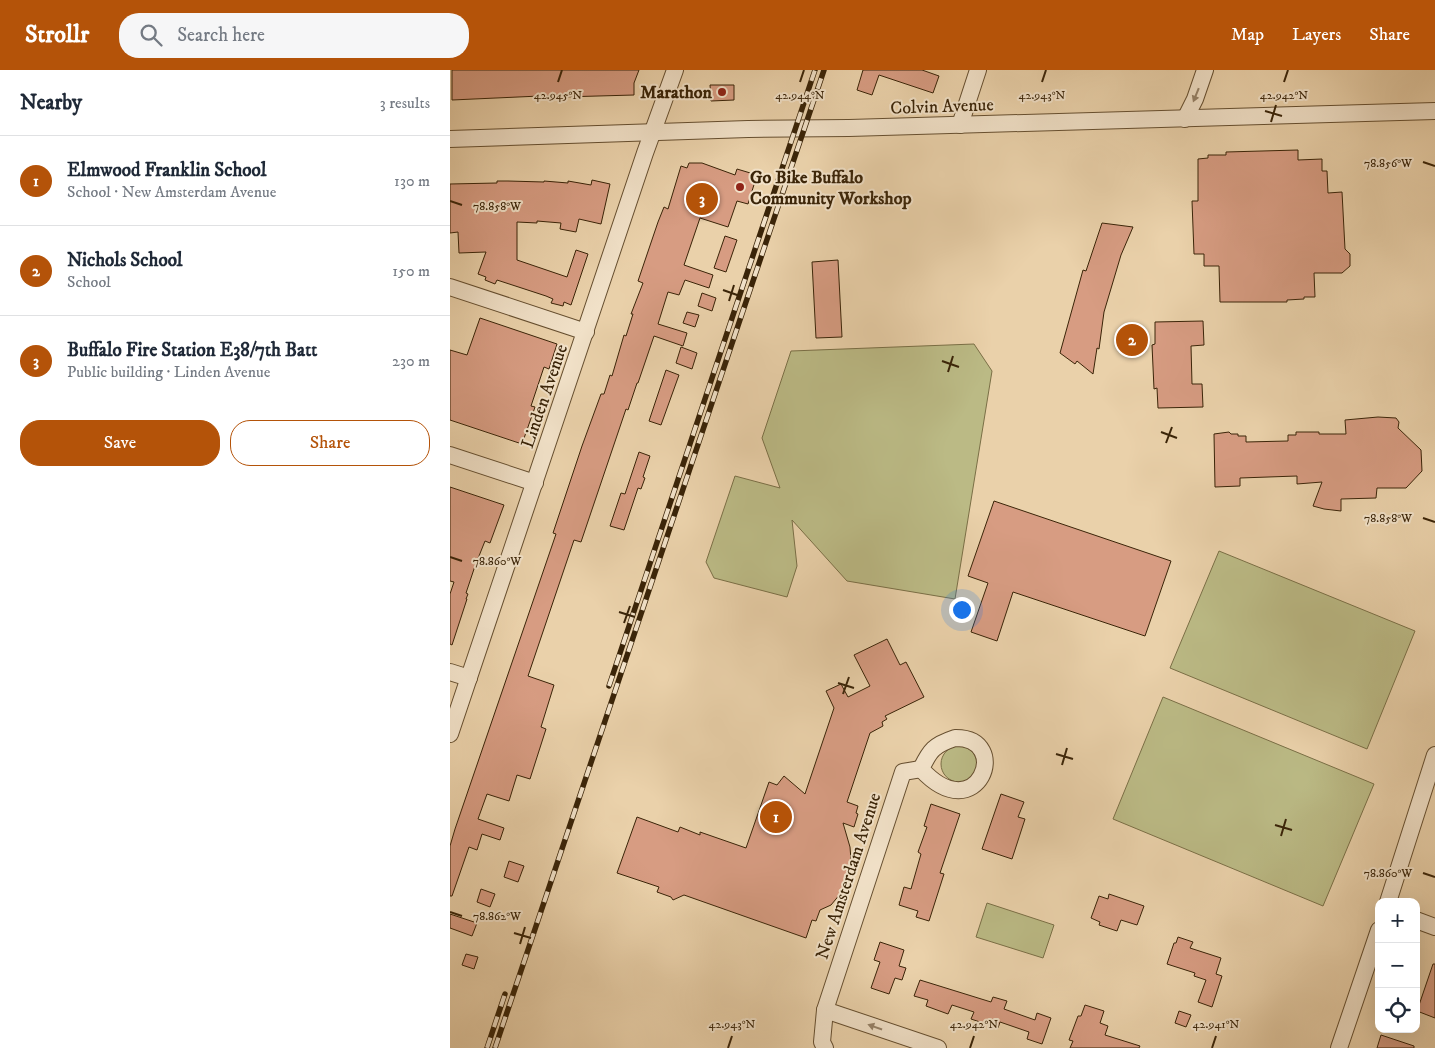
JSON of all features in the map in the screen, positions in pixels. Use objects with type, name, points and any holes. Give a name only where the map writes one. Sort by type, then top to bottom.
[{"type":"street","name":"Linden Avenue","points":[[450,734],[675,70]]},
{"type":"street","points":[[960,125],[978,70]]},
{"type":"street","points":[[1184,119],[1195,99],[1205,70]]},
{"type":"street","name":"Colvin Avenue","points":[[450,138],[1184,119],[1435,110]]},
{"type":"street","points":[[450,287],[586,332]]},
{"type":"street","points":[[450,455],[535,483]]},
{"type":"street","points":[[450,672],[469,678]]},
{"type":"street","points":[[1389,898],[1435,755]]},
{"type":"street","name":"New Amsterdam Avenue","points":[[825,1048],[822,1042],[825,1010],[903,772],[921,769]]},
{"type":"street","points":[[1420,921],[1435,927]]},
{"type":"street","points":[[1339,1048],[1375,942]]},
{"type":"street","points":[[825,1010],[938,1048]]},
{"type":"shaded area","points":[[974,344],[992,371],[955,599],[847,581],[792,520],[797,566],[787,597],[714,578],[706,562],[735,476],[780,488],[762,438],[791,351]]},
{"type":"shaded area","points":[[1219,551],[1415,631],[1367,749],[1170,668]]},
{"type":"shaded area","points":[[1163,697],[1374,784],[1323,906],[1113,819]]},
{"type":"shaded area","points":[[959,746],[966,747],[972,751],[976,757],[976,771],[972,777],[966,781],[959,782],[952,781],[946,777],[942,771],[941,764],[942,757],[946,751],[952,747]]},
{"type":"shaded area","points":[[987,903],[1054,925],[1043,958],[976,937]]},
{"type":"building","points":[[452,70],[639,70],[634,83],[634,95],[562,97],[562,95],[452,100]]},
{"type":"building","points":[[863,70],[922,70],[939,76],[933,93],[879,75],[872,95],[857,90]]},
{"type":"building","name":"Marathon","points":[[710,85],[734,85],[734,100],[711,101]]},
{"type":"building","points":[[1298,150],[1298,160],[1322,159],[1322,171],[1327,171],[1328,193],[1342,192],[1345,249],[1350,254],[1350,266],[1342,273],[1314,273],[1315,297],[1287,300],[1287,302],[1220,302],[1219,266],[1204,266],[1204,254],[1194,254],[1192,201],[1198,201],[1198,159],[1208,158],[1208,155],[1226,155],[1226,152]]},
{"type":"building","points":[[689,163],[702,163],[735,175],[737,169],[757,175],[748,204],[737,201],[728,227],[700,218],[684,265],[713,275],[709,288],[685,280],[679,295],[668,292],[658,324],[687,333],[683,346],[654,336],[628,410],[626,409],[581,542],[574,540],[528,676],[554,685],[541,727],[546,729],[530,779],[517,775],[509,801],[487,794],[478,819],[504,828],[500,840],[482,834],[477,850],[469,847],[452,896],[450,896],[450,846],[455,829],[556,534],[553,533],[582,446],[601,394],[604,394],[610,375],[612,376],[624,335],[626,336],[633,314],[631,314],[643,283],[638,281],[658,222],[664,207],[668,209],[681,166],[687,168]]},
{"type":"building","points":[[592,180],[610,184],[601,224],[579,219],[576,232],[560,229],[561,223],[517,222],[517,260],[567,277],[576,250],[588,254],[571,305],[564,302],[563,306],[551,303],[553,299],[546,296],[497,280],[495,284],[485,280],[486,277],[478,274],[486,252],[459,253],[458,232],[450,233],[450,184],[497,183],[497,181],[568,183],[568,181],[591,185]]},
{"type":"building","points":[[1102,223],[1133,227],[1121,255],[1104,312],[1099,349],[1097,348],[1093,374],[1077,361],[1075,364],[1060,353],[1083,270],[1086,271]]},
{"type":"building","points":[[725,236],[737,240],[726,272],[714,268]]},
{"type":"building","points":[[838,260],[842,337],[816,338],[812,262]]},
{"type":"building","points":[[702,293],[716,298],[712,311],[698,306]]},
{"type":"building","points":[[687,312],[699,315],[695,327],[683,323]]},
{"type":"building","points":[[480,318],[557,344],[549,369],[544,367],[531,406],[535,407],[522,444],[450,420],[450,350],[467,355]]},
{"type":"building","points":[[1203,321],[1204,345],[1191,346],[1192,384],[1202,384],[1203,407],[1158,408],[1157,388],[1154,389],[1152,345],[1155,344],[1155,322]]},
{"type":"building","points":[[681,347],[697,353],[692,369],[676,363]]},
{"type":"building","points":[[666,370],[679,375],[661,425],[649,421]]},
{"type":"building","points":[[1378,417],[1396,418],[1399,422],[1398,428],[1421,450],[1422,471],[1406,488],[1377,488],[1376,498],[1341,499],[1341,511],[1313,506],[1322,482],[1297,484],[1297,476],[1240,478],[1240,486],[1215,487],[1214,434],[1229,432],[1231,434],[1238,434],[1238,436],[1246,436],[1246,442],[1288,441],[1288,435],[1296,435],[1296,432],[1346,434],[1345,420]]},
{"type":"building","points":[[639,452],[650,456],[641,489],[638,488],[624,530],[610,526],[621,493],[625,494]]},
{"type":"building","points":[[450,487],[504,505],[490,543],[485,541],[475,566],[466,593],[468,594],[467,599],[452,645],[450,644],[450,594],[454,582],[450,581]]},
{"type":"building","points":[[994,501],[1171,561],[1145,636],[1013,592],[997,641],[971,632],[988,583],[968,576]]},
{"type":"building","points":[[887,639],[900,665],[906,662],[924,697],[885,716],[887,719],[882,722],[883,726],[870,733],[847,802],[858,806],[856,813],[858,814],[854,827],[843,823],[850,847],[851,860],[848,878],[841,893],[831,905],[820,910],[816,921],[812,920],[806,938],[684,895],[673,900],[671,897],[657,892],[659,887],[617,873],[637,817],[678,832],[680,827],[700,835],[700,832],[746,848],[769,782],[777,785],[784,776],[805,794],[834,708],[826,691],[841,684],[848,697],[870,686],[854,655]]},
{"type":"building","points":[[1001,794],[1024,802],[1018,817],[1025,819],[1012,859],[982,849]]},
{"type":"building","points":[[931,804],[960,814],[940,873],[944,874],[929,921],[916,917],[918,911],[899,905],[904,887],[911,889],[921,854],[918,852],[927,827],[924,826]]},
{"type":"building","points":[[509,861],[524,866],[518,882],[504,877]]},
{"type":"building","points":[[481,889],[495,894],[490,907],[477,902]]},
{"type":"building","points":[[1109,894],[1144,906],[1137,925],[1121,920],[1117,931],[1099,925],[1100,922],[1091,918],[1099,896],[1108,899]]},
{"type":"building","points":[[450,914],[477,923],[472,936],[450,928]]},
{"type":"building","points":[[1178,937],[1193,942],[1190,948],[1221,958],[1216,974],[1222,976],[1212,1007],[1198,1002],[1206,980],[1194,976],[1195,973],[1167,964]]},
{"type":"building","points":[[880,942],[904,950],[899,966],[906,968],[902,980],[895,978],[889,994],[871,988],[880,962],[874,960]]},
{"type":"building","points":[[466,954],[478,957],[474,969],[462,965]]},
{"type":"building","points":[[1433,964],[1435,964],[1435,1018],[1420,1012],[1420,1002]]},
{"type":"building","points":[[920,980],[991,1002],[993,997],[1007,1001],[1004,1009],[1035,1020],[1037,1013],[1051,1018],[1042,1044],[1027,1039],[1029,1032],[1000,1022],[998,1028],[971,1019],[974,1012],[952,1005],[948,1014],[926,1006],[928,1000],[914,996]]},
{"type":"building","points":[[1085,1005],[1104,1011],[1100,1023],[1108,1026],[1105,1035],[1140,1046],[1139,1048],[1070,1048],[1073,1041],[1069,1040],[1078,1016],[1081,1016]]},
{"type":"building","points":[[1179,1011],[1191,1015],[1186,1027],[1175,1023]]},
{"type":"building","points":[[1381,1035],[1414,1046],[1414,1048],[1377,1048]]},
{"type":"railway","points":[[609,686],[815,70]]},
{"type":"railway","points":[[495,1048],[824,70]]},
{"type":"railway","points":[[487,1048],[505,994]]},
{"type":"place","name":"Marathon","points":[[722,92]]},
{"type":"place","name":"Go Bike Buffalo Community Workshop","points":[[740,187]]},
{"type":"place","name":"Buffalo Fire Station E38/7th Batt","points":[[702,199]]},
{"type":"place","name":"Nichols School","points":[[1132,340]]},
{"type":"place","name":"Elmwood Franklin School","points":[[776,817]]}]
